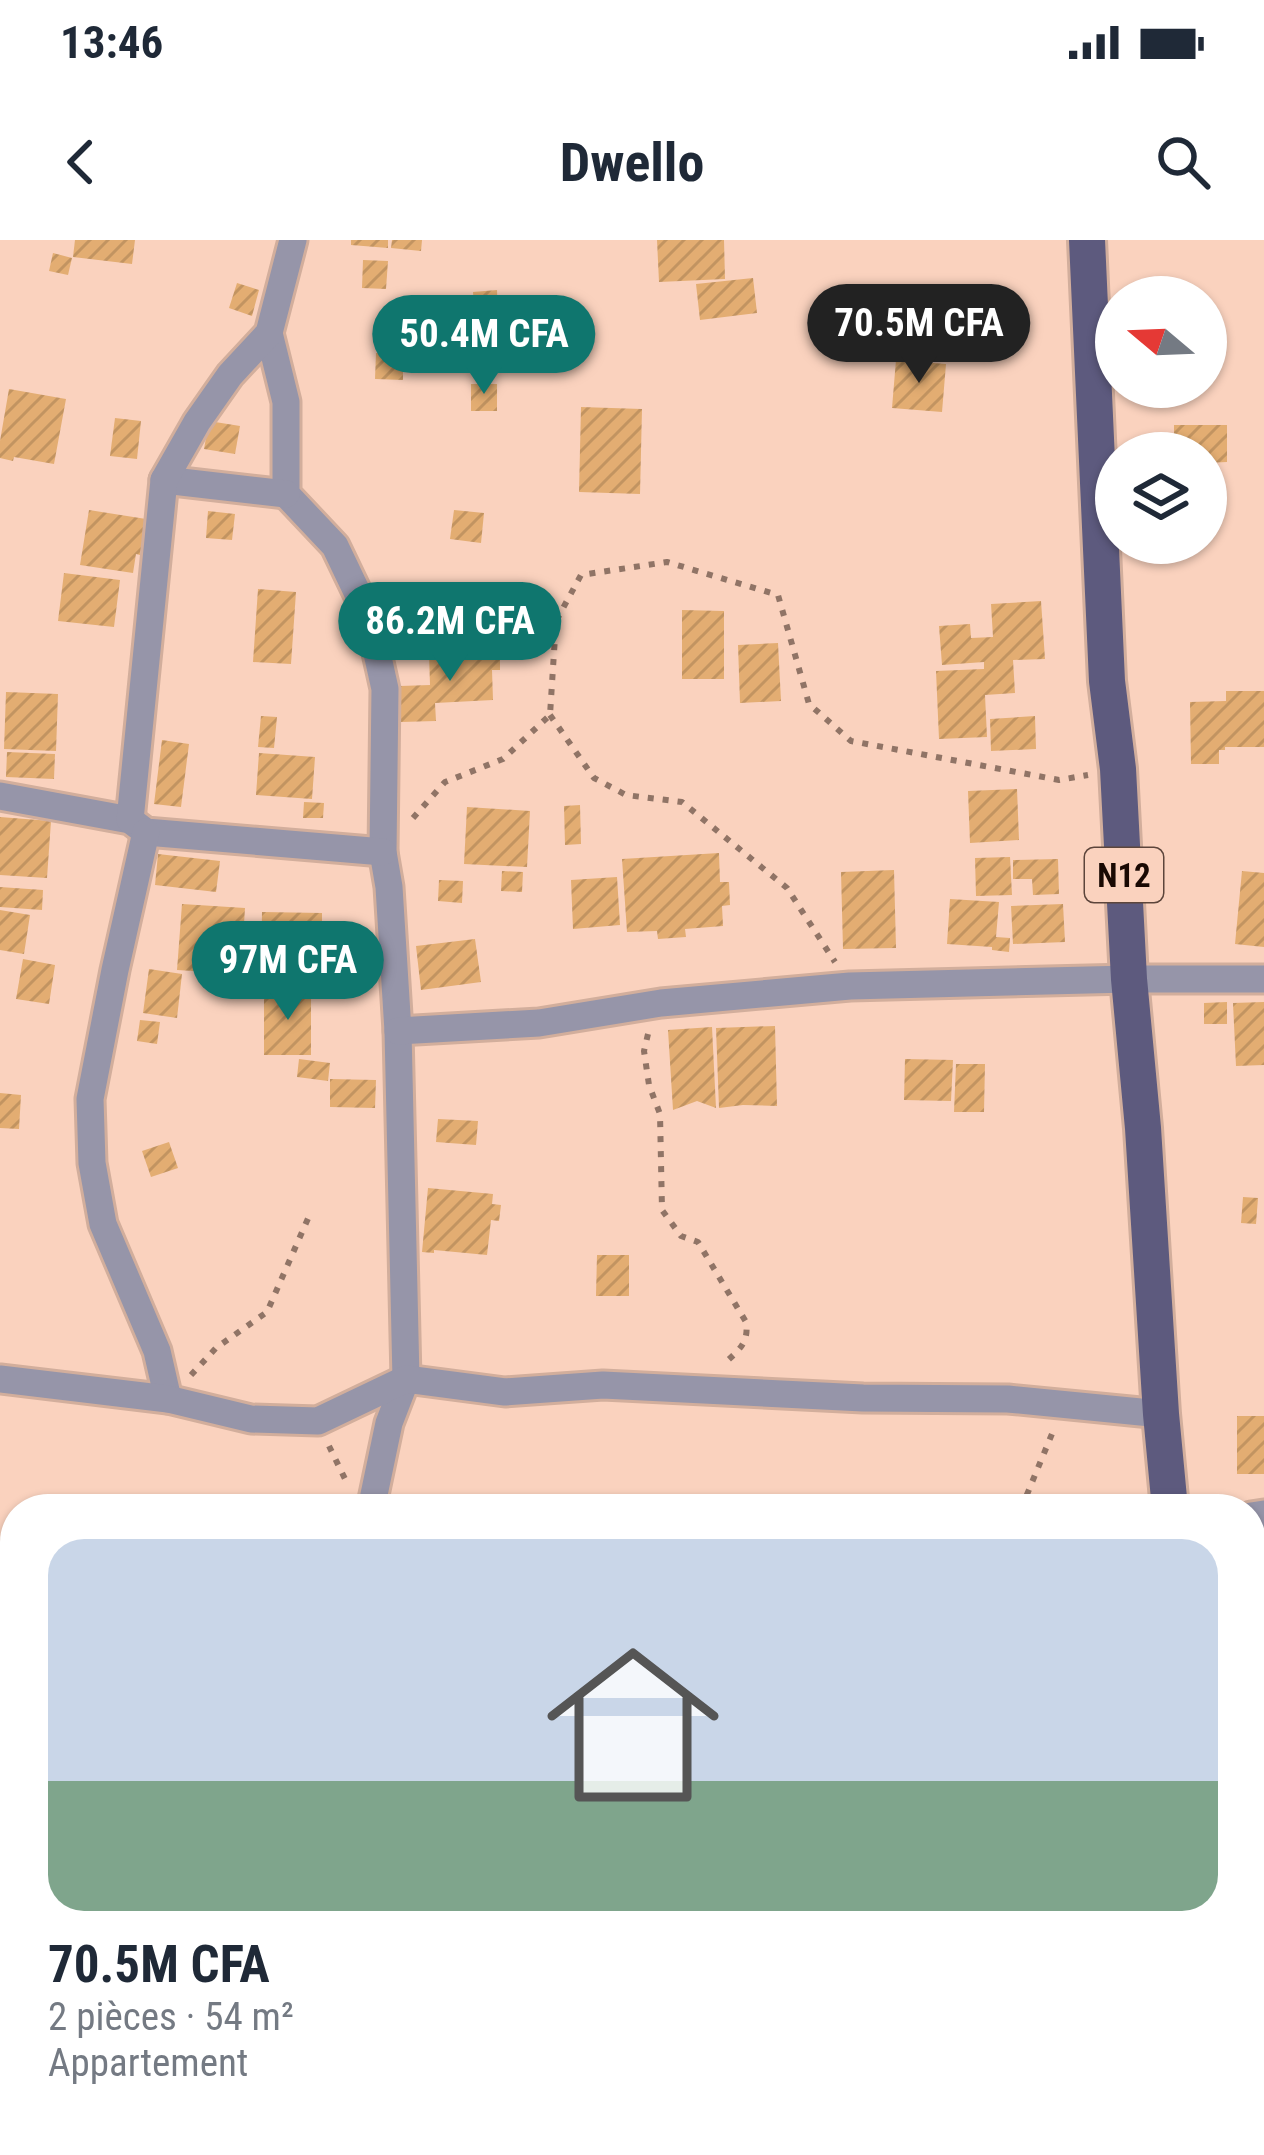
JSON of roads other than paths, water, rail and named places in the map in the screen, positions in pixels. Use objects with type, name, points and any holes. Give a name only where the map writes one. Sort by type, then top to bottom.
[{"type":"main road","name":"N12","points":[[1087,240],[1107,681],[1118,769],[1129,979],[1169,1494]]},
{"type":"street","points":[[286,494],[286,402],[269,333],[293,240]]},
{"type":"street","points":[[168,1399],[157,1351],[103,1224],[92,1163],[90,1099],[138,826],[164,480],[230,375],[269,333]]},
{"type":"street","points":[[164,480],[286,494],[335,546],[369,616],[385,689],[383,852],[398,1031],[406,1379],[363,1494]]},
{"type":"street","points":[[0,796],[138,826],[383,852]]},
{"type":"street","points":[[398,1031],[538,1023],[661,1004],[850,986],[1264,979]]},
{"type":"street","points":[[4,1388],[168,1399],[251,1419],[318,1421],[406,1379],[505,1392],[603,1385],[863,1398],[1008,1399],[1161,1414]]}]
